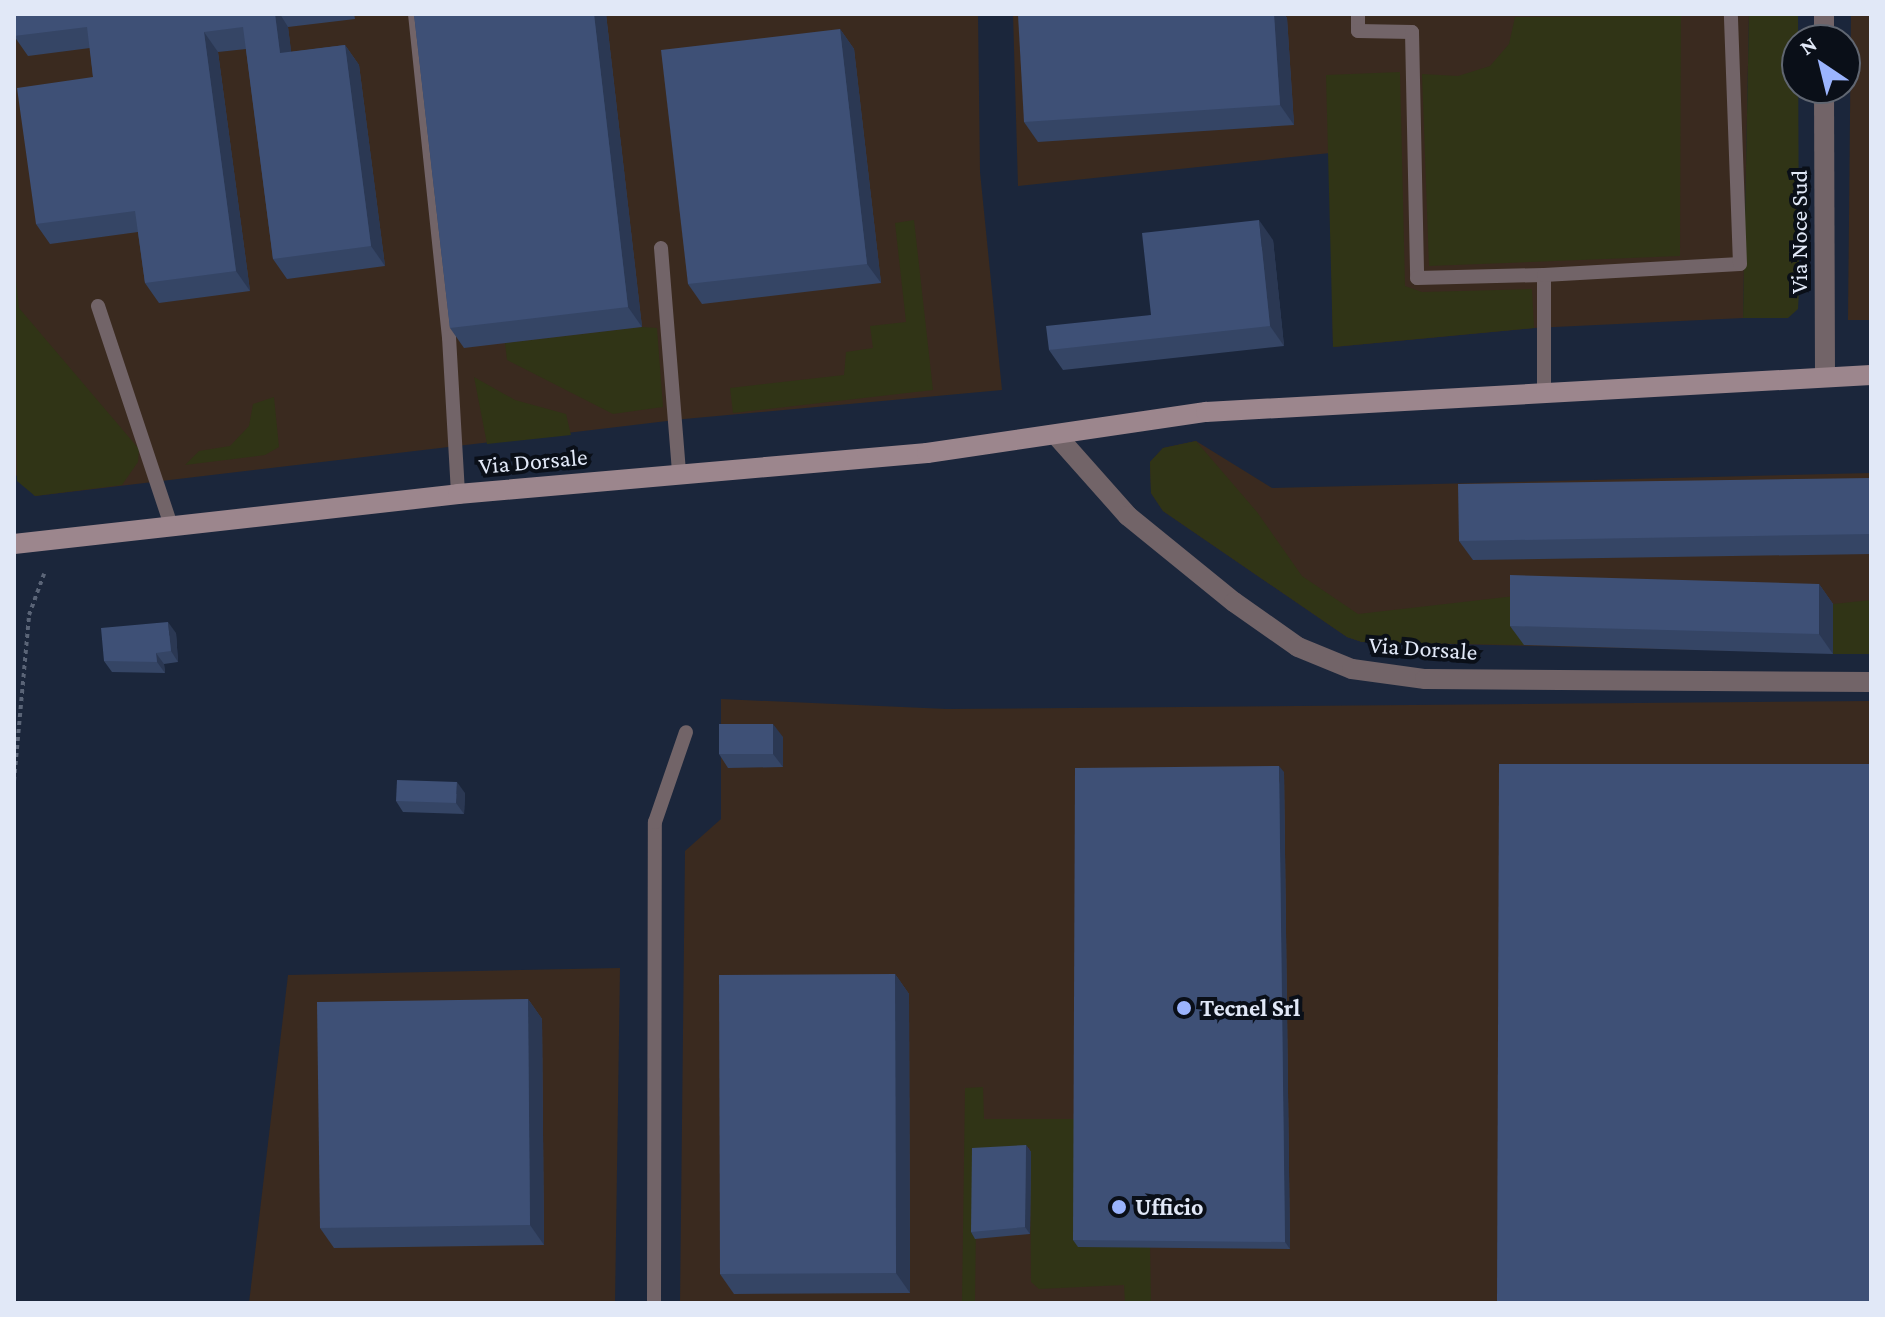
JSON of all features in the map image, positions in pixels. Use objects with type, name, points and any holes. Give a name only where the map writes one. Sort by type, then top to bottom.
[{"type":"street","name":"Via Noce Sud","points":[[1824,104],[1825,375]]},
{"type":"street","name":"Via Dorsale","points":[[14,544],[458,494],[927,453],[1206,412],[1825,375],[1871,375]]},
{"type":"street","name":"Via Dorsale","points":[[1056,435],[1128,516],[1234,602],[1298,647],[1352,669],[1425,679],[1871,682]]},
{"type":"lane","points":[[415,14],[449,337],[458,494]]},
{"type":"lane","points":[[1358,14],[1358,31],[1412,32],[1417,278],[1544,275],[1740,264],[1731,14]]},
{"type":"lane","points":[[661,248],[679,473]]},
{"type":"lane","points":[[1544,275],[1544,391]]},
{"type":"lane","points":[[98,306],[171,526]]},
{"type":"lane","points":[[654,1303],[655,822],[686,732]]},
{"type":"path","points":[[14,781],[29,615],[44,574]]},
{"type":"shaded area","points":[[14,14],[978,14],[980,172],[1002,390],[684,419],[35,496],[14,473]]},
{"type":"shaded area","points":[[1013,14],[1749,14],[1743,318],[1534,328],[1333,347],[1330,153],[1018,186]]},
{"type":"shaded area","points":[[1851,14],[1871,14],[1871,320],[1848,320],[1850,104],[1861,104],[1861,24],[1851,24]]},
{"type":"shaded area","points":[[1196,441],[1272,488],[1871,473],[1871,654],[1362,642],[1347,637],[1163,511],[1151,493],[1150,462],[1163,448]]},
{"type":"shaded area","points":[[721,699],[947,709],[1871,701],[1871,1303],[680,1303],[685,851],[721,819]]},
{"type":"shaded area","points":[[620,968],[615,1303],[249,1303],[288,975]]},
{"type":"green space","points":[[1749,14],[1798,14],[1798,24],[1781,24],[1781,104],[1798,104],[1798,309],[1788,318],[1743,318]]},
{"type":"green space","points":[[1681,16],[1680,256],[1429,266],[1422,74],[1458,76],[1490,66],[1509,44],[1515,17]]},
{"type":"green space","points":[[1400,72],[1405,286],[1422,292],[1532,289],[1534,328],[1333,347],[1326,75]]},
{"type":"green space","points":[[914,220],[933,390],[733,413],[730,388],[844,375],[846,352],[873,348],[870,326],[906,322],[895,223]]},
{"type":"green space","points":[[14,262],[19,308],[139,449],[138,462],[122,485],[35,496],[17,481]]},
{"type":"green space","points":[[642,327],[657,328],[663,407],[613,414],[507,360],[505,343]]},
{"type":"green space","points":[[474,377],[515,400],[566,414],[571,435],[487,444]]},
{"type":"green space","points":[[274,397],[279,447],[265,455],[185,465],[199,451],[230,446],[249,426],[253,404]]},
{"type":"green space","points":[[1196,441],[1257,512],[1302,576],[1358,614],[1524,595],[1524,645],[1362,642],[1347,637],[1163,511],[1151,493],[1150,462],[1163,448]]},
{"type":"green space","points":[[1871,600],[1871,654],[1833,654],[1833,604]]},
{"type":"green space","points":[[983,1087],[984,1119],[1081,1119],[1150,1246],[1151,1303],[1125,1303],[1124,1285],[1039,1289],[1031,1282],[1030,1147],[977,1150],[975,1303],[962,1303],[965,1088]]},
{"type":"building","points":[[14,14],[275,14],[280,53],[345,45],[371,246],[273,259],[243,27],[204,32],[236,271],[145,283],[135,211],[36,224],[17,88],[93,77],[87,27],[14,36]]},
{"type":"building","points":[[414,14],[594,14],[628,307],[450,328]]},
{"type":"building","points":[[1274,14],[1280,105],[1024,122],[1018,15]]},
{"type":"building","points":[[840,29],[867,264],[688,284],[661,50]]},
{"type":"building","points":[[1259,220],[1270,326],[1049,350],[1046,326],[1151,315],[1142,233]]},
{"type":"building","points":[[1871,478],[1871,534],[1459,541],[1458,484]]},
{"type":"building","points":[[1510,575],[1819,584],[1819,634],[1510,626]]},
{"type":"building","points":[[168,622],[171,651],[156,653],[157,662],[104,661],[101,628]]},
{"type":"building","points":[[719,724],[773,724],[773,754],[719,754]]},
{"type":"building","points":[[1499,764],[1871,764],[1871,1303],[1497,1303]]},
{"type":"building","name":"Tecnel Srl","points":[[1279,766],[1285,1242],[1073,1240],[1075,768]]},
{"type":"building","points":[[397,780],[457,782],[456,803],[396,801]]},
{"type":"building","points":[[895,974],[896,1273],[720,1274],[719,975]]},
{"type":"building","points":[[528,999],[530,1225],[320,1228],[317,1002]]},
{"type":"building","points":[[1026,1145],[1025,1227],[971,1232],[972,1148]]},
{"type":"place","name":"Tecnel Srl","points":[[1184,1008]]},
{"type":"place","name":"Ufficio","points":[[1119,1207]]}]
